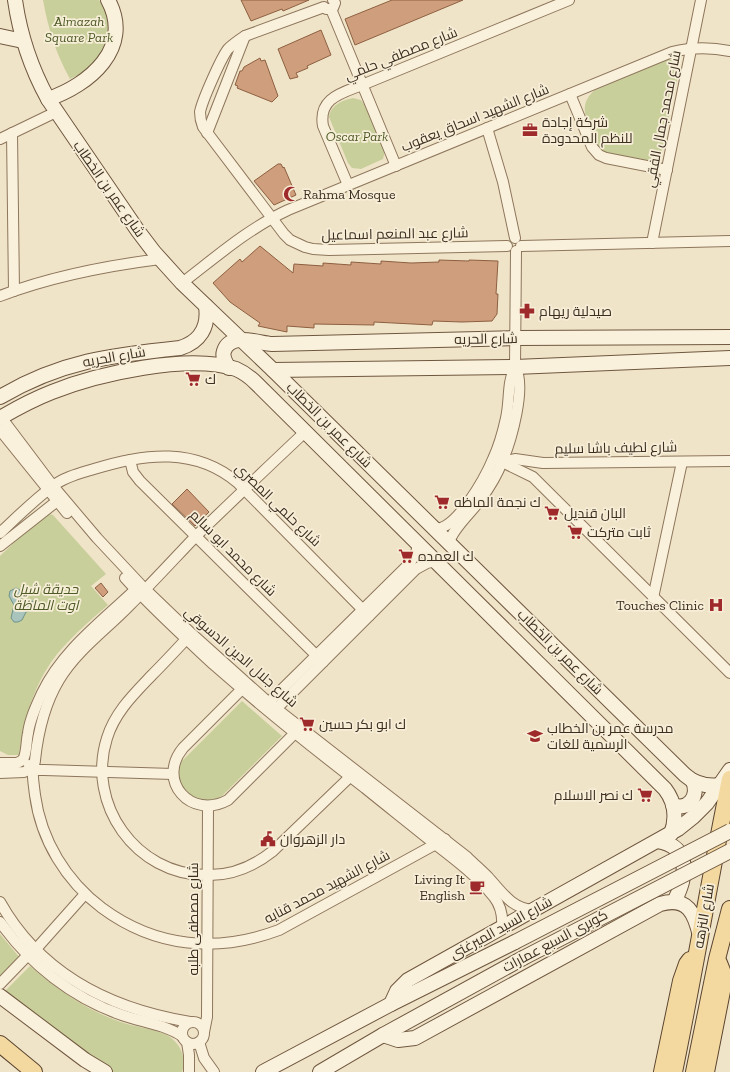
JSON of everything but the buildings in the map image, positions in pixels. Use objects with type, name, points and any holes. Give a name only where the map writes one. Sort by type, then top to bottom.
[{"type":"main road","name":"شارع النزهه","points":[[662,1072],[682,976],[687,964],[696,956],[725,782]]},
{"type":"main road","name":"شارع النزهه","points":[[706,1072],[724,981],[724,976],[717,959],[730,911]]},
{"type":"main road","points":[[674,1072],[696,956]]},
{"type":"main road","points":[[694,1072],[717,959]]},
{"type":"main road","points":[[0,1044],[34,1072]]},
{"type":"street","name":"شارع عمر بن الخطاب","points":[[15,0],[23,41],[31,64],[48,99],[138,231],[182,284],[273,370],[685,775],[694,781],[707,786],[725,782]]},
{"type":"street","points":[[48,99],[71,89],[82,82],[94,73],[108,56],[113,43],[115,30],[114,16],[108,0]]},
{"type":"street","points":[[541,0],[545,10]]},
{"type":"street","name":"شارع مصطفي حلمي","points":[[348,185],[323,126],[323,114],[328,103],[333,97],[569,0]]},
{"type":"street","name":"شارع محمد جمال الفقي","points":[[652,243],[701,0]]},
{"type":"street","points":[[332,3],[362,84],[396,166]]},
{"type":"street","name":"شارع عبد المنعم اسماعيل","points":[[332,3],[245,36],[232,46],[221,59],[201,108],[201,119],[203,127],[207,133],[271,218],[290,240],[305,247],[317,250],[730,241]]},
{"type":"street","points":[[0,36],[23,41]]},
{"type":"street","points":[[207,133],[245,36]]},
{"type":"street","name":"شارع الشهيد اسحاق يعقوب","points":[[182,284],[246,234],[271,218],[288,210],[666,55],[691,48],[713,48],[730,51]]},
{"type":"street","points":[[570,94],[592,147],[599,155],[606,158],[667,170]]},
{"type":"street","points":[[0,140],[56,112]]},
{"type":"street","points":[[435,529],[441,529],[448,525],[463,509],[498,460],[511,437],[517,411],[520,379],[515,367],[515,245],[504,182],[487,128]]},
{"type":"street","points":[[12,134],[14,290]]},
{"type":"street","points":[[0,296],[50,279],[91,269],[160,259]]},
{"type":"street","points":[[194,364],[199,350],[201,336],[207,322],[206,306]]},
{"type":"street","name":"شارع الحريه","points":[[0,397],[29,381],[70,366],[113,355],[180,348],[188,345],[201,336]]},
{"type":"street","name":"شارع الحريه","points":[[242,340],[272,344],[516,338],[730,337]]},
{"type":"street","points":[[229,368],[224,360],[225,348],[230,342],[242,340]]},
{"type":"street","name":"شارع الحريه","points":[[273,370],[515,367],[730,358]]},
{"type":"street","name":"شارع الحريه","points":[[0,422],[28,403],[53,392],[119,372],[194,364],[229,368]]},
{"type":"street","name":"شارع عمر بن الخطاب","points":[[229,368],[240,371],[252,379],[665,789],[671,798],[675,818],[671,834]]},
{"type":"street","name":"شارع جلال الدين الدسوقي","points":[[0,422],[59,499],[140,590],[242,689],[270,708],[295,733],[353,774]]},
{"type":"street","points":[[0,763],[16,763],[23,760],[25,756],[29,727],[42,692],[56,669],[80,641],[140,590],[305,432]]},
{"type":"street","name":"شارع حلمي المصري","points":[[0,533],[51,488],[66,479],[86,471],[108,464],[130,460],[163,456],[190,458],[208,464],[224,472],[245,490],[366,613]]},
{"type":"street","name":"شارع لطيف باشا سليم","points":[[498,460],[515,459],[542,463],[730,461]]},
{"type":"street","name":"شارع محمد ابو سالم","points":[[130,460],[133,472],[140,482],[320,659]]},
{"type":"street","points":[[498,460],[533,477],[730,673]]},
{"type":"street","points":[[449,543],[454,532],[487,491],[498,460]]},
{"type":"street","points":[[654,598],[682,462]]},
{"type":"street","points":[[533,477],[536,468],[542,463]]},
{"type":"street","points":[[0,546],[59,499]]},
{"type":"street","points":[[270,708],[366,613],[412,561],[418,544]]},
{"type":"street","points":[[366,613],[416,569],[436,561]]},
{"type":"street","name":"شارع الشهيد محمد قنايه","points":[[140,590],[84,649],[60,680],[49,701],[42,722],[33,768],[36,803],[46,836],[63,867],[85,894],[109,913],[149,934],[179,942],[207,945],[238,942],[280,930],[441,842]]},
{"type":"street","points":[[189,637],[129,698],[111,727],[104,749],[102,772],[106,799],[110,812],[124,836],[134,846],[144,854],[168,868],[181,872],[207,875],[236,871],[262,860],[284,842],[353,774]]},
{"type":"street","name":"شارع جلال الدين الدسوقي","points":[[189,637],[270,708],[441,842],[481,870],[511,902],[519,907],[533,910]]},
{"type":"street","points":[[242,689],[183,748],[174,762],[173,774],[176,786],[184,797],[196,804],[208,806],[216,805],[228,800],[295,733]]},
{"type":"street","points":[[23,760],[33,768],[44,770],[173,774]]},
{"type":"street","points":[[0,773],[24,772],[33,768]]},
{"type":"street","name":"شارع السيد الميرغنى","points":[[391,1004],[397,991],[408,980],[671,834],[702,809],[725,782],[730,770]]},
{"type":"street","points":[[673,805],[683,807],[691,802],[696,791],[694,781]]},
{"type":"street","name":"شارع مصطفى طلبه","points":[[204,1032],[207,1017],[208,806]]},
{"type":"street","name":"كوبرى السبع عمارات","points":[[391,1004],[730,831]]},
{"type":"street","points":[[658,841],[675,849],[681,856],[684,865],[682,884],[674,902]]},
{"type":"street","name":"شارع جلال الدين الدسوقي","points":[[441,842],[499,904],[502,928]]},
{"type":"street","name":"كوبرى السبع عمارات","points":[[383,1035],[530,954],[730,851]]},
{"type":"street","points":[[0,984],[32,952],[85,894]]},
{"type":"street","points":[[0,902],[32,952],[48,974],[59,983],[89,1001],[120,1014],[167,1029],[195,1044],[202,1039],[204,1032],[201,1025],[198,1023],[124,1006],[103,997],[64,973],[32,952],[12,938],[0,922]]},
{"type":"street","points":[[320,1072],[383,1035],[398,1040],[415,1038],[656,906],[674,902],[684,906],[690,911],[696,921],[700,936]]},
{"type":"street","points":[[724,981],[730,1000]]},
{"type":"street","points":[[0,996],[85,1060],[105,1072]]},
{"type":"street","points":[[263,1072],[391,1004]]},
{"type":"street","points":[[189,1072],[189,1055],[182,1029],[187,1023],[190,1022]]},
{"type":"street","points":[[199,1042],[204,1058],[214,1072]]},
{"type":"green space","name":"Almazah Square Park","points":[[43,0],[99,0],[104,9],[108,28],[107,38],[100,56],[83,73],[70,79],[53,41]]},
{"type":"green space","points":[[668,59],[676,64],[679,72],[660,158],[656,162],[650,162],[606,153],[594,139],[588,125],[585,106],[588,97],[595,90]]},
{"type":"green space","name":"Oscar Park","points":[[353,98],[361,100],[365,105],[385,151],[383,159],[361,169],[352,168],[348,163],[329,117],[330,113],[337,104]]},
{"type":"green space","name":"حديقة شيل اوت الماظة","points":[[49,514],[53,515],[106,574],[91,586],[108,605],[72,638],[48,667],[40,681],[29,709],[19,755],[8,755],[0,751],[0,556],[26,531]]},
{"type":"green space","points":[[242,701],[282,736],[222,796],[211,801],[193,799],[180,782],[179,773],[182,761]]},
{"type":"green space","points":[[0,934],[20,958],[0,978]]},
{"type":"green space","points":[[30,966],[71,998],[94,1011],[118,1021],[159,1032],[170,1037],[180,1048],[182,1053],[184,1062],[182,1072],[91,1072],[72,1060],[0,1003],[0,996]]},
{"type":"water","points":[[16,588],[22,593],[20,603],[22,605],[26,606],[32,601],[37,605],[36,609],[26,612],[22,620],[14,622],[11,618],[14,605],[9,596],[10,591]]},
{"type":"place","name":"شركة إجادة للنظم المحدودة","points":[[530,130]]},
{"type":"place","name":"Rahma Mosque","points":[[291,194]]},
{"type":"place","name":"صيدلية ريهام","points":[[527,311]]},
{"type":"place","name":"ك","points":[[193,379]]},
{"type":"place","name":"ك نجمة الماظه","points":[[442,502]]},
{"type":"place","name":"البان قنديل","points":[[552,513]]},
{"type":"place","name":"ثابت متركت","points":[[575,532]]},
{"type":"place","name":"ك العمده","points":[[406,556]]},
{"type":"place","name":"Touches Clinic","points":[[716,605]]},
{"type":"place","name":"ك ابو بكر حسين","points":[[307,724]]},
{"type":"place","name":"مدرسة عمر بن الخطاب الرسمية للغات","points":[[535,736]]},
{"type":"place","name":"ك نصر الاسلام","points":[[645,795]]},
{"type":"place","name":"دار الزهروان","points":[[268,839]]},
{"type":"place","name":"Living It English","points":[[477,887]]}]
